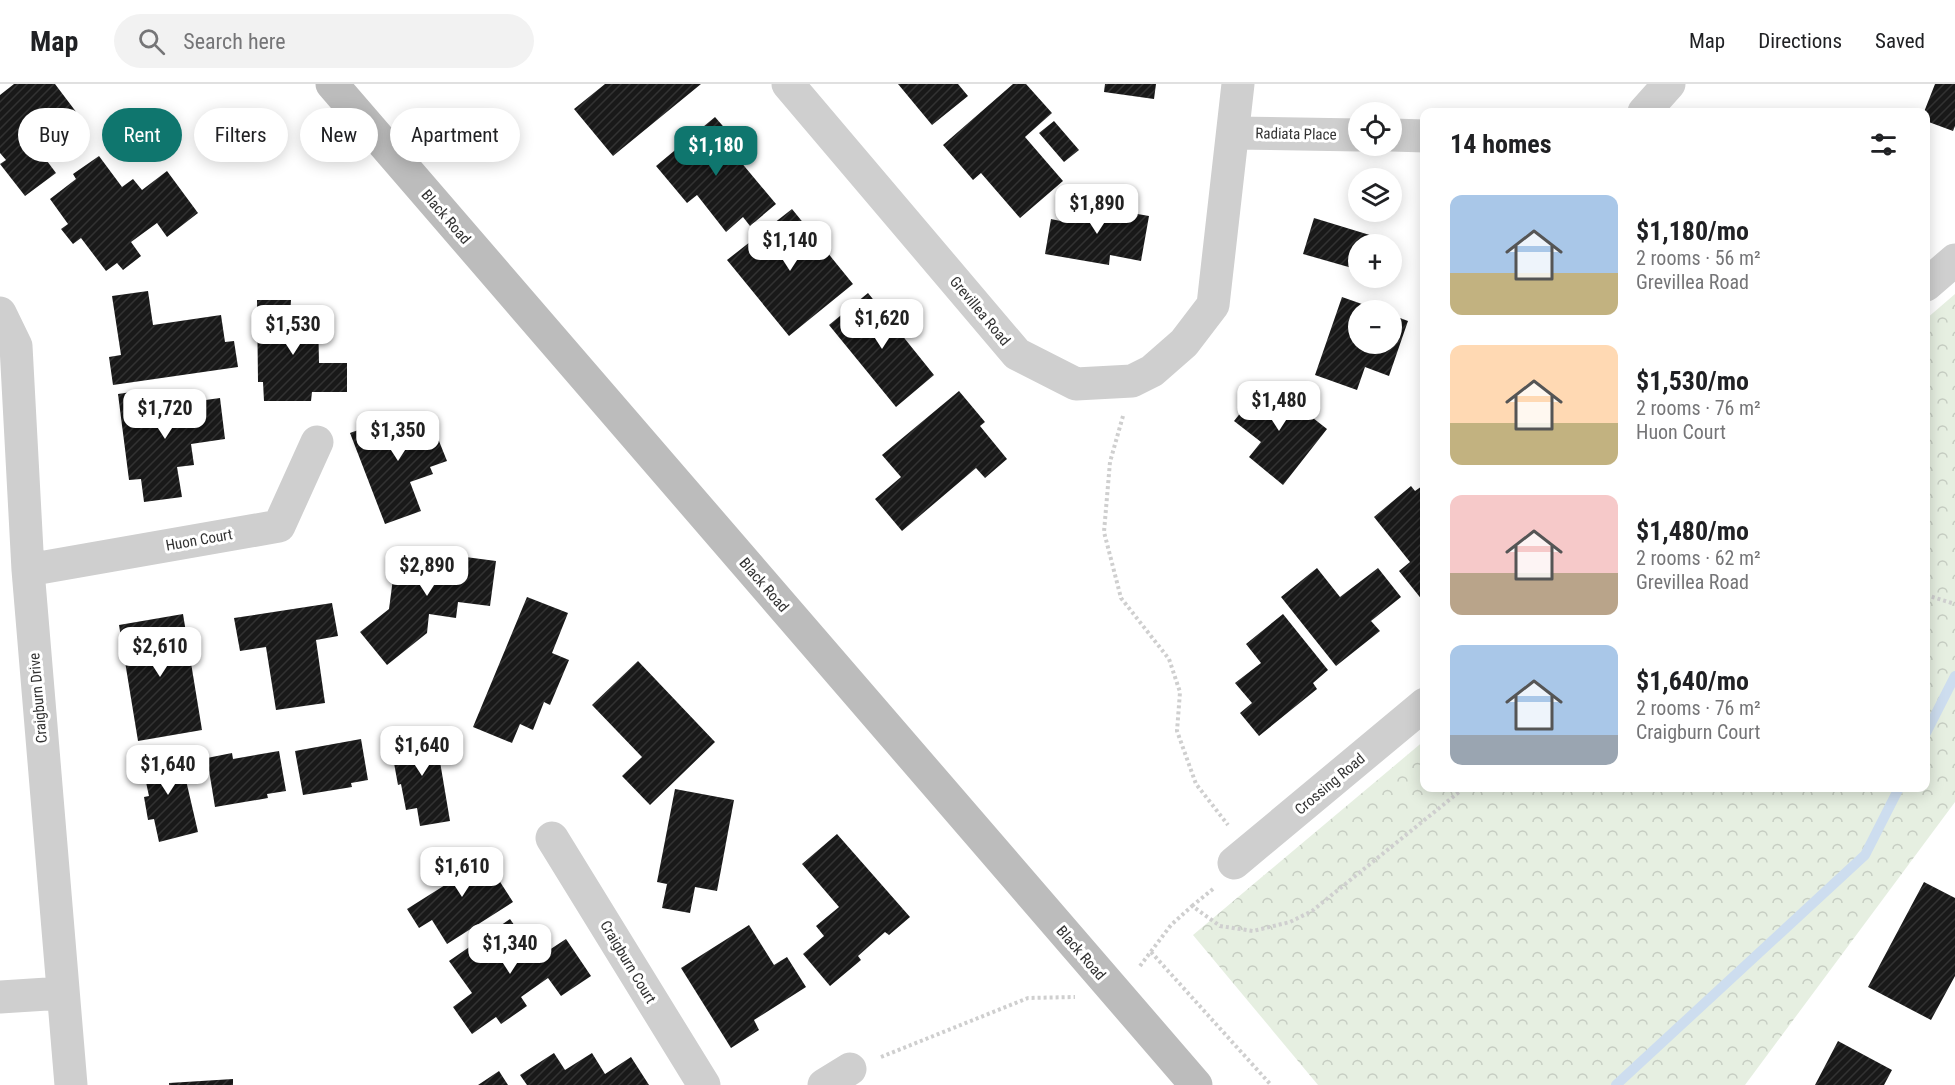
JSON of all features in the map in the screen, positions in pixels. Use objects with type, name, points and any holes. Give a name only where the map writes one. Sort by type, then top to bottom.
[{"type":"main road","name":"Black Road","points":[[332,84],[1196,1085]]},
{"type":"street","name":"Grevillea Road","points":[[788,84],[1017,354],[1076,384],[1132,381],[1152,371],[1184,343],[1213,305],[1238,84]]},
{"type":"street","points":[[1648,108],[1669,84]]},
{"type":"street","name":"Radiata Place","points":[[1233,133],[1348,135]]},
{"type":"street","points":[[1402,135],[1420,136]]},
{"type":"street","points":[[1930,282],[1955,260]]},
{"type":"street","name":"Craigburn Drive","points":[[0,313],[16,346],[28,570],[71,1085]]},
{"type":"street","name":"Huon Court","points":[[28,570],[279,526],[317,442]]},
{"type":"street","name":"Crossing Road","points":[[1241,857],[1420,708]]},
{"type":"street","name":"Craigburn Court","points":[[552,838],[704,1085]]},
{"type":"street","points":[[0,997],[63,993]]},
{"type":"path","points":[[1132,381],[1110,462],[1104,532],[1121,598],[1169,659],[1180,692],[1177,731],[1197,784],[1241,857]]},
{"type":"path","points":[[1930,596],[1955,604]]},
{"type":"path","points":[[837,1077],[1028,998],[1118,995],[1171,925],[1192,906],[1220,926],[1253,931],[1290,922],[1312,911],[1459,792]]},
{"type":"path","points":[[1150,952],[1271,1085]]},
{"type":"green space","points":[[1955,294],[1955,802],[1745,1085],[1318,1085],[1193,935],[1420,744],[1420,792],[1930,792],[1930,316]]},
{"type":"building","points":[[14,84],[55,84],[73,108],[18,108],[18,162],[48,162],[56,173],[25,196],[0,164],[6,160],[0,153],[0,95]]},
{"type":"building","points":[[605,84],[701,84],[613,156],[574,109]]},
{"type":"building","points":[[898,84],[958,84],[968,96],[932,125]]},
{"type":"building","points":[[1013,84],[1026,84],[1052,113],[1025,137],[1063,181],[1020,218],[981,173],[973,180],[943,145]]},
{"type":"building","points":[[1105,84],[1156,84],[1154,99],[1104,92]]},
{"type":"building","points":[[1935,84],[1955,84],[1953,131],[1930,122],[1930,108],[1926,108]]},
{"type":"building","points":[[715,117],[743,149],[735,155],[776,204],[750,226],[743,217],[726,232],[697,195],[687,203],[656,166]]},
{"type":"building","points":[[1054,121],[1079,150],[1064,162],[1039,133]]},
{"type":"building","points":[[99,156],[122,187],[133,179],[142,190],[167,171],[198,213],[167,237],[157,223],[131,242],[141,256],[123,270],[117,263],[106,271],[81,238],[73,244],[61,229],[68,224],[50,199],[76,179],[73,174]]},
{"type":"building","points":[[1069,202],[1149,216],[1141,261],[1110,255],[1109,265],[1045,254],[1051,219],[1065,222]]},
{"type":"building","points":[[792,209],[853,284],[789,336],[727,260]]},
{"type":"building","points":[[1314,218],[1366,234],[1348,234],[1348,267],[1303,254]]},
{"type":"building","points":[[148,291],[153,325],[221,315],[225,342],[234,341],[238,367],[113,385],[109,357],[121,355],[112,296]]},
{"type":"building","points":[[868,293],[934,375],[896,407],[829,325]]},
{"type":"building","points":[[1342,297],[1351,300],[1348,300],[1348,354],[1397,354],[1389,376],[1365,367],[1357,390],[1315,375]]},
{"type":"building","points":[[257,300],[291,300],[290,315],[318,315],[319,363],[347,363],[347,392],[312,392],[311,401],[264,401],[263,382],[258,382]]},
{"type":"building","points":[[1402,319],[1408,321],[1402,338]]},
{"type":"building","points":[[1266,381],[1327,429],[1283,485],[1249,457],[1261,442],[1234,421]]},
{"type":"building","points":[[145,390],[148,408],[220,398],[225,439],[191,444],[194,465],[177,467],[182,497],[144,502],[141,479],[129,480],[118,394]]},
{"type":"building","points":[[959,391],[985,422],[980,426],[1007,459],[985,478],[976,468],[902,531],[875,499],[901,477],[882,455]]},
{"type":"building","points":[[396,416],[400,427],[429,416],[447,461],[430,467],[433,474],[410,482],[421,511],[385,524],[350,433]]},
{"type":"building","points":[[1411,486],[1415,491],[1420,488],[1420,597],[1399,571],[1410,562],[1374,517]]},
{"type":"building","points":[[397,548],[496,561],[490,606],[458,602],[456,618],[429,614],[427,633],[387,665],[360,632],[389,609]]},
{"type":"building","points":[[1317,568],[1340,597],[1378,568],[1401,597],[1371,621],[1380,631],[1336,666],[1281,597]]},
{"type":"building","points":[[527,597],[568,613],[552,653],[569,660],[550,705],[544,702],[533,730],[520,724],[512,743],[473,727]]},
{"type":"building","points":[[332,603],[338,636],[316,640],[325,703],[276,710],[266,647],[240,651],[234,618]]},
{"type":"building","points":[[183,614],[202,730],[138,741],[119,625]]},
{"type":"building","points":[[1283,614],[1328,670],[1313,683],[1317,689],[1259,736],[1240,713],[1252,703],[1235,683],[1261,663],[1246,644]]},
{"type":"building","points":[[638,661],[715,742],[650,805],[622,776],[642,757],[592,705]]},
{"type":"building","points":[[435,732],[450,821],[420,826],[417,808],[406,810],[401,784],[398,785],[392,752],[397,751],[394,738]]},
{"type":"building","points":[[361,739],[368,780],[351,783],[352,787],[303,795],[295,751]]},
{"type":"building","points":[[173,748],[177,764],[182,763],[198,832],[159,842],[154,819],[148,820],[144,797],[149,796],[140,755]]},
{"type":"building","points":[[279,751],[286,791],[267,794],[268,798],[215,807],[207,758],[232,753],[233,759]]},
{"type":"building","points":[[675,789],[734,800],[717,891],[695,887],[690,913],[662,908],[667,884],[657,882]]},
{"type":"building","points":[[837,834],[910,917],[889,935],[885,932],[858,956],[861,960],[830,986],[803,954],[824,936],[816,926],[839,907],[802,864]]},
{"type":"building","points":[[471,847],[488,874],[493,871],[513,902],[447,944],[432,920],[419,928],[407,909],[453,880],[443,864]]},
{"type":"building","points":[[1924,882],[1955,898],[1955,976],[1931,1020],[1868,987]]},
{"type":"building","points":[[510,919],[537,958],[566,939],[591,976],[561,996],[548,978],[521,997],[527,1006],[501,1024],[496,1017],[472,1034],[453,1007],[472,993],[449,961]]},
{"type":"building","points":[[749,925],[774,965],[787,957],[806,987],[754,1020],[759,1030],[731,1048],[681,968]]},
{"type":"building","points":[[1838,1041],[1892,1070],[1884,1085],[1815,1085]]},
{"type":"building","points":[[554,1053],[565,1070],[592,1053],[605,1074],[631,1057],[649,1085],[527,1085],[520,1075]]},
{"type":"building","points":[[499,1071],[508,1085],[478,1085]]},
{"type":"building","points":[[233,1079],[233,1085],[169,1085],[169,1083]]},
{"type":"waterway","points":[[1930,725],[1955,676]]},
{"type":"waterway","points":[[1616,1085],[1865,855],[1897,792]]}]
